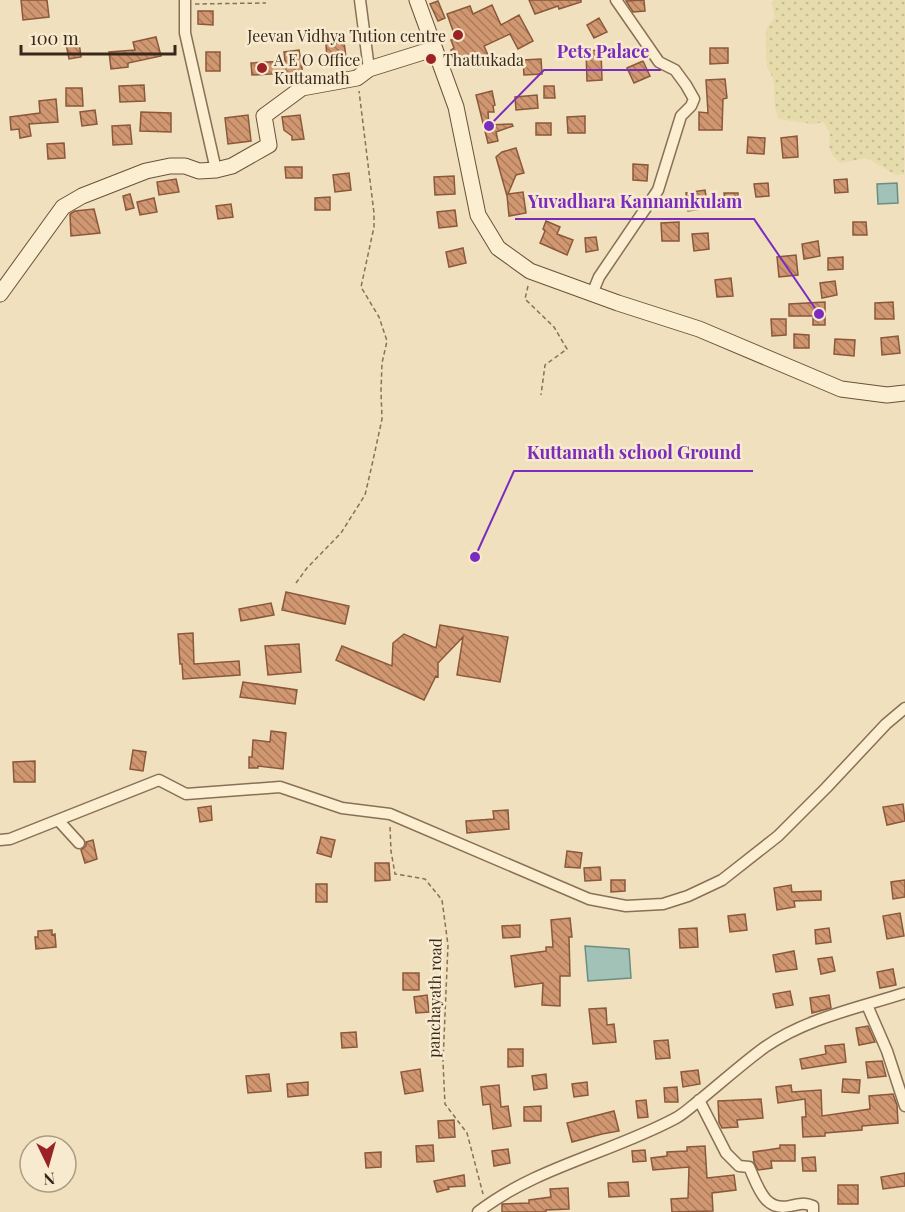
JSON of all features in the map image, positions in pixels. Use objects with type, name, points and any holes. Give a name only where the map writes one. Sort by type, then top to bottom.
[{"type":"main road","points":[[417,0],[456,107],[478,215],[498,248],[530,271],[699,329],[841,389],[887,395],[905,393]]},
{"type":"main road","points":[[0,294],[63,207],[99,188],[146,171],[170,166],[185,166],[199,171],[232,166],[269,145],[264,116],[302,88],[363,73],[433,49]]},
{"type":"street","points":[[360,0],[363,73]]},
{"type":"street","points":[[592,294],[599,277],[658,190],[681,116],[691,106],[694,99],[675,70],[659,62],[616,0]]},
{"type":"street","points":[[185,2],[185,33],[216,170]]},
{"type":"street","points":[[0,840],[10,839],[159,780],[186,794],[280,787],[342,808],[390,814],[589,899],[626,906],[663,904],[688,896],[722,880],[778,836],[886,724],[905,708]]},
{"type":"street","points":[[58,820],[79,843]]},
{"type":"street","points":[[478,1212],[497,1197],[533,1179],[635,1138],[679,1117],[766,1047],[790,1033],[842,1011],[905,993]]},
{"type":"street","points":[[867,1005],[887,1051],[905,1106]]},
{"type":"street","points":[[699,1100],[726,1153],[739,1166],[749,1167],[765,1200],[771,1205],[787,1207],[804,1203],[813,1206],[813,1212]]},
{"type":"path","points":[[185,2],[266,3]]},
{"type":"path","points":[[296,583],[307,568],[341,533],[365,495],[382,419],[382,363],[387,341],[379,317],[361,287],[374,227],[363,73]]},
{"type":"path","points":[[530,271],[525,299],[554,327],[567,350],[545,365],[541,395]]},
{"type":"path","name":"panchayath road","points":[[390,814],[391,851],[395,874],[425,879],[442,900],[448,945],[443,1062],[445,1104],[467,1133],[476,1172],[488,1204]]},
{"type":"shaded area","points":[[773,0],[905,0],[904,174],[896,175],[867,158],[840,163],[833,156],[829,147],[830,134],[824,122],[814,124],[779,119],[775,108],[774,80],[767,67],[766,49],[766,29],[775,17]]},
{"type":"water","points":[[897,183],[898,203],[878,204],[877,184]]},
{"type":"water","points":[[585,946],[629,949],[631,978],[588,981]]},
{"type":"building","points":[[21,0],[47,0],[49,17],[23,20]]},
{"type":"building","points":[[529,0],[581,0],[581,2],[559,9],[558,6],[535,14]]},
{"type":"building","points":[[644,0],[645,11],[633,12],[626,1]]},
{"type":"building","points":[[438,1],[445,18],[438,21],[430,4]]},
{"type":"building","points":[[492,5],[501,25],[519,15],[533,41],[518,49],[510,34],[484,46],[488,55],[456,66],[451,50],[454,48],[451,40],[456,39],[447,14],[470,6],[473,14]]},
{"type":"building","points":[[198,11],[213,11],[213,25],[198,24]]},
{"type":"building","points":[[599,18],[607,32],[594,38],[587,25]]},
{"type":"building","points":[[156,37],[161,56],[128,63],[128,67],[111,69],[109,52],[135,50],[133,42]]},
{"type":"building","points":[[79,42],[81,57],[69,59],[66,44]]},
{"type":"building","points":[[344,42],[346,57],[327,59],[326,44]]},
{"type":"building","points":[[710,48],[728,48],[728,63],[710,64]]},
{"type":"building","points":[[299,50],[303,74],[252,75],[251,63],[285,61],[284,52]]},
{"type":"building","points":[[601,50],[602,80],[587,81],[586,51]]},
{"type":"building","points":[[206,52],[220,52],[220,71],[206,71]]},
{"type":"building","points":[[541,59],[542,74],[524,75],[523,60]]},
{"type":"building","points":[[643,61],[650,76],[634,83],[627,68]]},
{"type":"building","points":[[725,79],[727,98],[723,99],[722,130],[699,130],[699,112],[708,113],[706,80]]},
{"type":"building","points":[[144,85],[145,101],[120,102],[119,86]]},
{"type":"building","points":[[544,86],[554,86],[555,98],[544,98]]},
{"type":"building","points":[[66,88],[82,88],[83,106],[66,106]]},
{"type":"building","points":[[492,91],[495,105],[493,106],[494,112],[488,112],[489,125],[512,124],[513,126],[496,132],[498,141],[488,143],[476,95]]},
{"type":"building","points":[[537,95],[538,108],[516,110],[515,97]]},
{"type":"building","points":[[56,99],[58,122],[29,124],[31,136],[20,138],[19,129],[11,130],[10,117],[40,113],[39,101]]},
{"type":"building","points":[[95,110],[97,124],[82,126],[80,112]]},
{"type":"building","points":[[141,112],[171,113],[171,132],[140,131]]},
{"type":"building","points":[[248,115],[251,141],[228,144],[225,118]]},
{"type":"building","points":[[300,115],[304,139],[292,140],[292,136],[284,130],[282,117]]},
{"type":"building","points":[[585,116],[585,133],[568,133],[567,117]]},
{"type":"building","points":[[536,123],[551,123],[551,135],[536,135]]},
{"type":"building","points":[[130,125],[132,144],[113,145],[112,126]]},
{"type":"building","points":[[797,136],[798,157],[783,158],[781,138]]},
{"type":"building","points":[[748,137],[765,138],[764,154],[747,153]]},
{"type":"building","points":[[64,143],[65,158],[48,159],[47,144]]},
{"type":"building","points":[[516,148],[524,173],[516,175],[508,194],[523,192],[526,213],[509,216],[507,195],[496,157],[502,152]]},
{"type":"building","points":[[633,164],[648,165],[647,181],[633,180]]},
{"type":"building","points":[[285,167],[302,167],[302,178],[286,178]]},
{"type":"building","points":[[349,173],[351,190],[335,192],[333,175]]},
{"type":"building","points":[[454,176],[455,194],[435,195],[434,177]]},
{"type":"building","points":[[176,179],[179,192],[159,195],[157,182]]},
{"type":"building","points":[[847,179],[848,192],[835,193],[834,180]]},
{"type":"building","points":[[768,183],[769,196],[756,197],[754,184]]},
{"type":"building","points":[[705,190],[708,208],[688,211],[686,193]]},
{"type":"building","points":[[724,193],[738,193],[738,204],[725,205]]},
{"type":"building","points":[[130,194],[134,208],[126,210],[123,196]]},
{"type":"building","points":[[330,197],[330,210],[315,210],[315,198]]},
{"type":"building","points":[[154,198],[157,212],[140,215],[137,202]]},
{"type":"building","points":[[231,204],[233,217],[218,219],[216,206]]},
{"type":"building","points":[[94,209],[100,233],[71,236],[70,214],[75,211]]},
{"type":"building","points":[[455,210],[457,226],[439,228],[437,212]]},
{"type":"building","points":[[546,221],[560,227],[557,234],[573,240],[567,255],[540,243]]},
{"type":"building","points":[[679,222],[679,241],[662,241],[661,223]]},
{"type":"building","points":[[853,222],[866,222],[867,235],[853,235]]},
{"type":"building","points":[[708,233],[709,249],[694,251],[692,234]]},
{"type":"building","points":[[596,237],[598,250],[586,252],[585,238]]},
{"type":"building","points":[[818,241],[820,256],[804,259],[802,244]]},
{"type":"building","points":[[463,248],[466,263],[449,267],[446,252]]},
{"type":"building","points":[[796,255],[798,275],[779,277],[777,257]]},
{"type":"building","points":[[843,257],[843,269],[828,270],[828,258]]},
{"type":"building","points":[[731,278],[733,296],[717,297],[715,280]]},
{"type":"building","points":[[835,281],[837,295],[822,298],[820,283]]},
{"type":"building","points":[[825,302],[825,325],[813,325],[813,316],[789,316],[789,304]]},
{"type":"building","points":[[893,302],[894,319],[875,319],[875,303]]},
{"type":"building","points":[[771,319],[786,319],[786,335],[772,336]]},
{"type":"building","points":[[794,334],[809,335],[809,348],[794,348]]},
{"type":"building","points":[[898,336],[900,353],[882,355],[881,338]]},
{"type":"building","points":[[835,339],[855,340],[854,356],[834,354]]},
{"type":"building","points":[[286,592],[349,606],[345,624],[282,610]]},
{"type":"building","points":[[271,603],[274,615],[241,621],[239,609]]},
{"type":"building","points":[[440,625],[508,637],[500,682],[457,675],[463,637],[438,663],[438,677],[436,676],[424,700],[336,660],[342,646],[392,666],[393,643],[404,634],[436,648]]},
{"type":"building","points":[[193,633],[194,664],[239,661],[240,675],[183,679],[178,634]]},
{"type":"building","points":[[299,644],[301,672],[268,675],[265,646]]},
{"type":"building","points":[[243,682],[297,690],[295,704],[240,697]]},
{"type":"building","points":[[271,731],[286,733],[283,769],[258,766],[258,768],[249,768],[253,740],[270,742]]},
{"type":"building","points":[[133,750],[146,752],[143,771],[130,769]]},
{"type":"building","points":[[35,761],[35,782],[14,782],[13,762]]},
{"type":"building","points":[[903,804],[905,821],[887,825],[883,807]]},
{"type":"building","points":[[211,806],[212,820],[200,822],[198,808]]},
{"type":"building","points":[[508,810],[509,829],[467,833],[466,821],[494,819],[493,811]]},
{"type":"building","points":[[321,837],[335,840],[331,857],[317,853]]},
{"type":"building","points":[[93,840],[97,859],[85,863],[81,850],[86,846],[86,842]]},
{"type":"building","points":[[567,851],[582,853],[580,868],[565,867]]},
{"type":"building","points":[[375,863],[389,863],[390,880],[375,881]]},
{"type":"building","points":[[600,867],[601,880],[585,881],[584,868]]},
{"type":"building","points":[[611,880],[625,880],[625,891],[611,892]]},
{"type":"building","points":[[905,880],[905,897],[893,899],[891,882]]},
{"type":"building","points":[[316,884],[327,884],[327,902],[316,902]]},
{"type":"building","points":[[791,885],[792,892],[821,891],[821,900],[794,901],[795,907],[777,910],[774,888]]},
{"type":"building","points":[[900,913],[904,936],[887,939],[883,916]]},
{"type":"building","points":[[745,914],[747,930],[730,932],[728,916]]},
{"type":"building","points":[[570,918],[572,937],[569,937],[570,976],[560,976],[560,1006],[542,1005],[543,983],[515,987],[511,956],[546,951],[546,947],[553,947],[551,920]]},
{"type":"building","points":[[520,925],[520,937],[503,938],[502,926]]},
{"type":"building","points":[[697,928],[698,947],[680,948],[679,929]]},
{"type":"building","points":[[829,928],[831,942],[816,944],[815,930]]},
{"type":"building","points":[[52,930],[52,935],[55,934],[56,947],[36,949],[35,937],[38,937],[38,931]]},
{"type":"building","points":[[794,951],[797,969],[776,972],[773,955]]},
{"type":"building","points":[[832,957],[835,971],[821,974],[818,959]]},
{"type":"building","points":[[893,969],[896,985],[880,988],[877,972]]},
{"type":"building","points":[[403,973],[419,973],[419,990],[403,990]]},
{"type":"building","points":[[790,991],[793,1005],[776,1008],[773,994]]},
{"type":"building","points":[[427,995],[429,1012],[416,1013],[414,997]]},
{"type":"building","points":[[829,995],[831,1008],[812,1013],[810,998]]},
{"type":"building","points":[[606,1008],[607,1025],[614,1024],[616,1042],[593,1044],[589,1009]]},
{"type":"building","points":[[868,1026],[875,1042],[859,1045],[856,1028]]},
{"type":"building","points":[[356,1032],[357,1047],[342,1048],[341,1033]]},
{"type":"building","points":[[668,1040],[670,1058],[656,1059],[654,1041]]},
{"type":"building","points":[[844,1044],[846,1062],[802,1069],[800,1059],[826,1054],[825,1046]]},
{"type":"building","points":[[508,1049],[523,1049],[523,1066],[508,1067]]},
{"type":"building","points":[[882,1061],[886,1076],[868,1078],[866,1062]]},
{"type":"building","points":[[420,1069],[423,1091],[405,1094],[401,1072]]},
{"type":"building","points":[[698,1070],[700,1084],[683,1087],[681,1072]]},
{"type":"building","points":[[269,1074],[271,1091],[248,1093],[246,1076]]},
{"type":"building","points":[[546,1074],[547,1088],[534,1090],[532,1076]]},
{"type":"building","points":[[843,1079],[860,1080],[859,1093],[842,1092]]},
{"type":"building","points":[[308,1082],[308,1095],[288,1097],[287,1084]]},
{"type":"building","points":[[587,1082],[588,1095],[574,1097],[572,1084]]},
{"type":"building","points":[[499,1085],[501,1107],[508,1106],[511,1126],[493,1129],[490,1104],[483,1105],[481,1087]]},
{"type":"building","points":[[791,1085],[792,1092],[821,1090],[822,1116],[870,1109],[869,1096],[893,1094],[897,1105],[898,1123],[862,1126],[862,1130],[803,1137],[802,1117],[806,1117],[805,1099],[778,1103],[776,1087]]},
{"type":"building","points":[[677,1087],[678,1102],[665,1102],[664,1088]]},
{"type":"building","points":[[761,1099],[763,1118],[737,1120],[738,1127],[722,1128],[719,1122],[718,1101]]},
{"type":"building","points":[[646,1100],[648,1117],[638,1118],[636,1101]]},
{"type":"building","points":[[541,1106],[541,1121],[524,1121],[524,1107]]},
{"type":"building","points":[[614,1111],[619,1131],[572,1142],[567,1123]]},
{"type":"building","points":[[454,1120],[455,1137],[439,1138],[438,1121]]},
{"type":"building","points":[[433,1145],[434,1161],[417,1162],[416,1146]]},
{"type":"building","points":[[780,1145],[795,1145],[795,1161],[771,1161],[772,1168],[758,1170],[753,1152],[780,1148]]},
{"type":"building","points":[[705,1146],[707,1178],[734,1175],[736,1190],[712,1193],[713,1211],[672,1212],[671,1199],[688,1198],[689,1167],[653,1170],[651,1158],[667,1156],[667,1152],[687,1151],[687,1147]]},
{"type":"building","points":[[508,1149],[510,1163],[494,1166],[492,1151]]},
{"type":"building","points":[[645,1150],[646,1161],[633,1162],[632,1151]]},
{"type":"building","points":[[381,1152],[381,1167],[366,1168],[365,1153]]},
{"type":"building","points":[[815,1157],[816,1171],[803,1171],[802,1158]]},
{"type":"building","points":[[905,1173],[905,1186],[883,1189],[881,1177]]},
{"type":"building","points":[[464,1175],[465,1186],[448,1187],[449,1189],[437,1192],[434,1181]]},
{"type":"building","points":[[628,1182],[629,1196],[609,1197],[608,1183]]},
{"type":"building","points":[[838,1185],[858,1185],[858,1204],[838,1204]]},
{"type":"building","points":[[568,1188],[569,1209],[546,1210],[546,1212],[502,1212],[502,1204],[529,1203],[529,1200],[551,1197],[550,1189]]},
{"type":"place","name":"Jeevan Vidhya Tution centre","points":[[458,35]]},
{"type":"place","name":"Thattukada","points":[[431,59]]},
{"type":"place","name":"A E O Office Kuttamath","points":[[262,68]]},
{"type":"place","name":"Pets Palace","points":[[489,126]]},
{"type":"place","name":"Yuvadhara Kannamkulam","points":[[819,314]]},
{"type":"place","name":"Kuttamath school Ground","points":[[475,557]]}]
